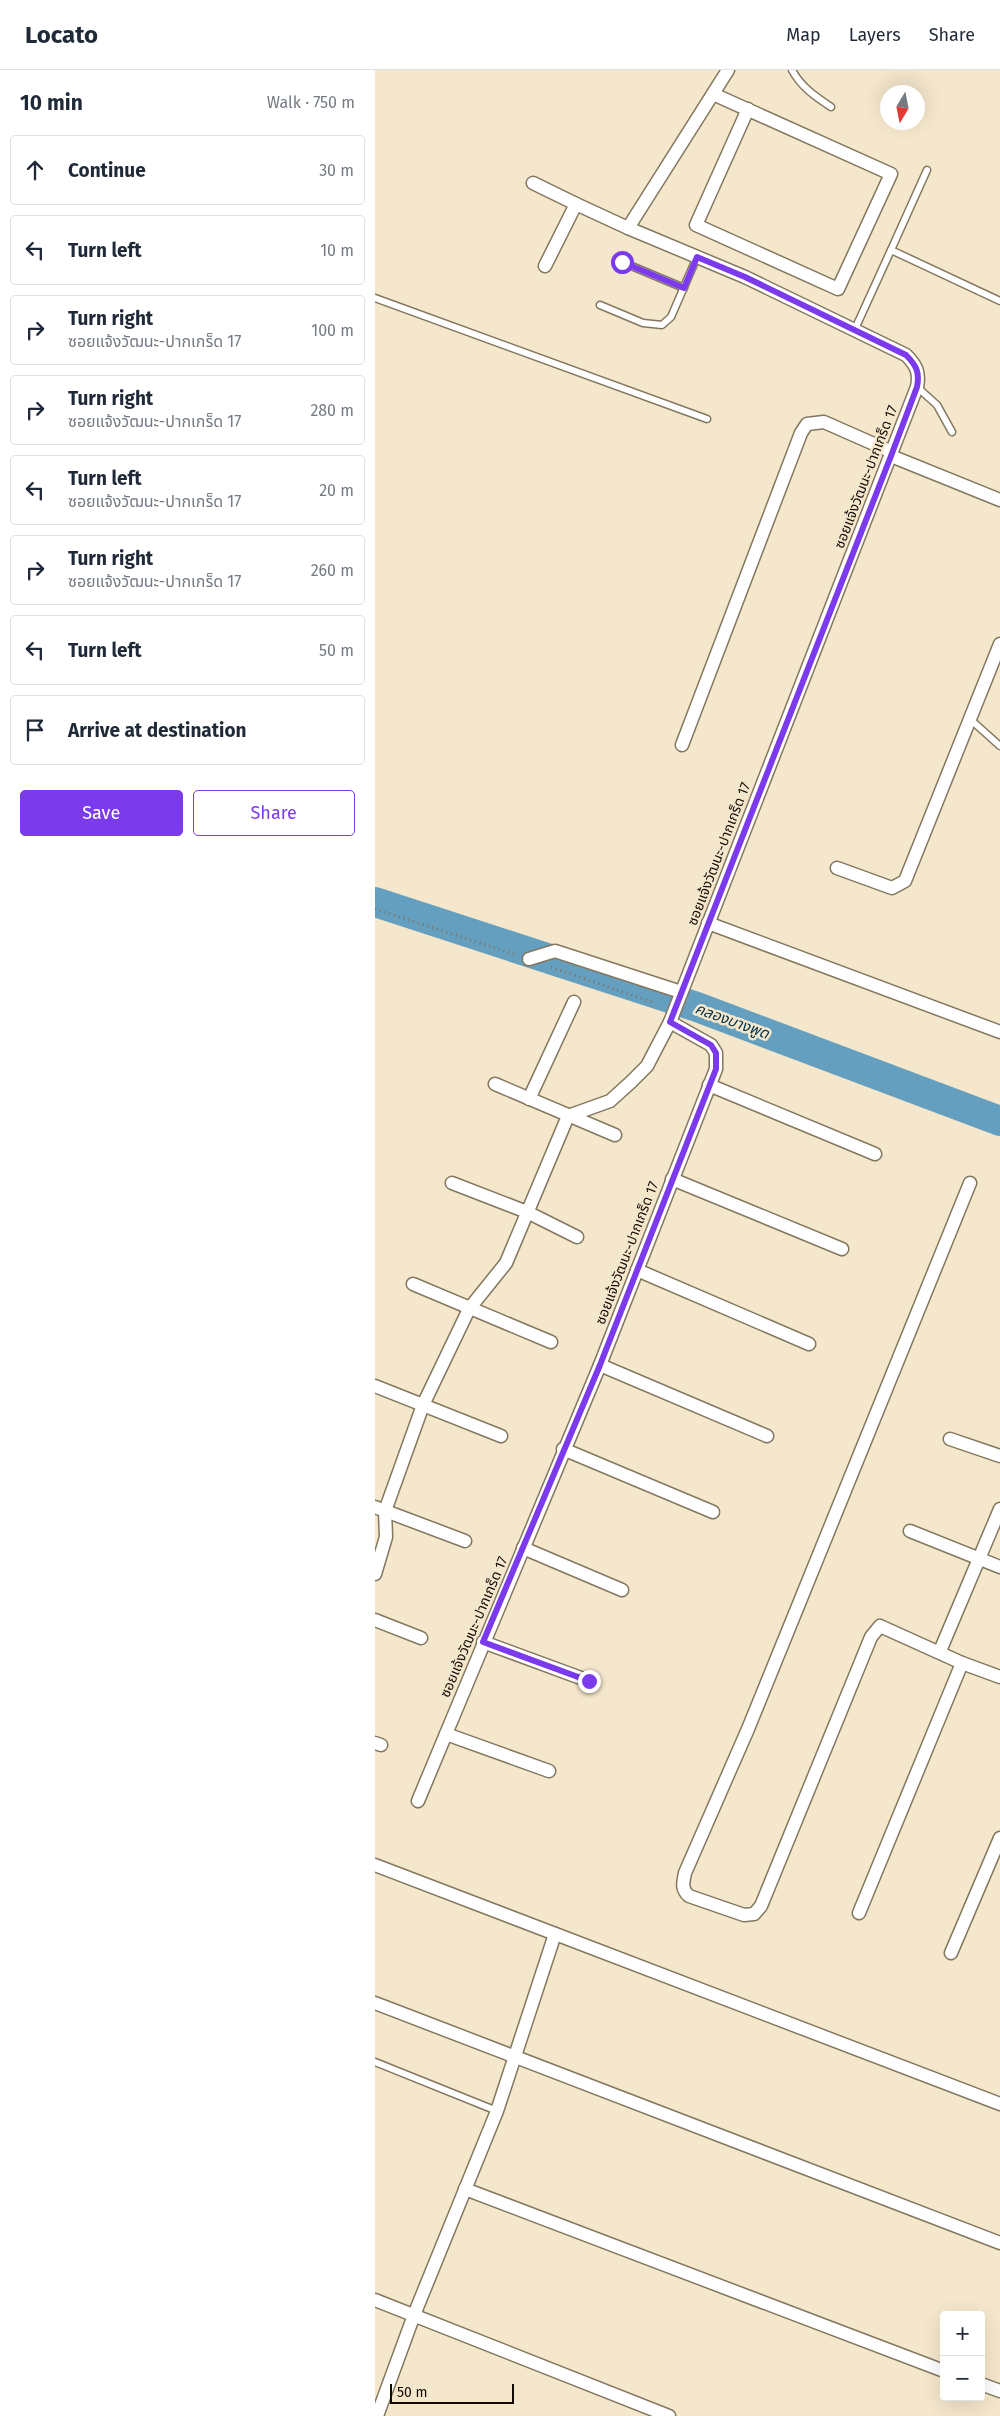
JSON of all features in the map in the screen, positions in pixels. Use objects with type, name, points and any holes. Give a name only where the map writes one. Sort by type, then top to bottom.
[{"type":"street","points":[[628,228],[728,70]]},
{"type":"street","points":[[713,94],[749,109],[891,174],[838,289],[696,224],[749,109]]},
{"type":"street","name":"ซอยแจ้งวัฒนะ-ปากเกร็ด 17","points":[[418,1801],[563,1449],[600,1365],[716,1069],[716,1053],[711,1045],[670,1022],[917,387],[919,376],[916,365],[906,355],[855,329],[745,277],[628,228],[533,183]]},
{"type":"street","points":[[545,266],[576,204]]},
{"type":"street","points":[[682,745],[801,434],[807,424],[824,422],[891,454],[1000,500]]},
{"type":"street","points":[[837,868],[892,888],[899,886],[905,881],[1000,644]]},
{"type":"street","points":[[708,923],[1000,1032]]},
{"type":"street","points":[[529,959],[555,952],[679,998]]},
{"type":"street","points":[[529,1099],[573,1002]]},
{"type":"street","points":[[375,1574],[387,1537],[380,1509],[423,1405],[469,1309],[506,1263],[568,1116],[610,1101],[631,1082],[647,1066],[670,1022]]},
{"type":"street","points":[[495,1084],[615,1135]]},
{"type":"street","points":[[709,1085],[875,1154]]},
{"type":"street","points":[[672,1179],[842,1249]]},
{"type":"street","points":[[452,1183],[527,1212],[577,1237]]},
{"type":"street","points":[[970,1183],[752,1720],[685,1873],[682,1884],[684,1891],[689,1896],[744,1915],[755,1914],[761,1906],[871,1637],[880,1626],[962,1662],[1000,1676]]},
{"type":"street","points":[[637,1270],[809,1344]]},
{"type":"street","points":[[413,1284],[551,1342]]},
{"type":"street","points":[[600,1365],[767,1436]]},
{"type":"street","points":[[375,1386],[501,1436]]},
{"type":"street","points":[[950,1439],[1000,1456]]},
{"type":"street","points":[[563,1449],[713,1512]]},
{"type":"street","points":[[380,1509],[465,1541]]},
{"type":"street","points":[[940,1651],[1000,1509]]},
{"type":"street","points":[[910,1532],[1000,1567]]},
{"type":"street","points":[[523,1548],[622,1590]]},
{"type":"street","points":[[375,1620],[421,1638]]},
{"type":"street","points":[[483,1642],[589,1681]]},
{"type":"street","points":[[859,1913],[962,1662]]},
{"type":"street","points":[[446,1734],[549,1771]]},
{"type":"street","points":[[951,1953],[1000,1838]]},
{"type":"street","points":[[375,1865],[1000,2104]]},
{"type":"street","points":[[377,2416],[414,2315],[497,2111],[555,1934]]},
{"type":"street","points":[[375,2003],[1000,2244]]},
{"type":"street","points":[[465,2189],[940,2369]]},
{"type":"street","points":[[375,2300],[669,2416]]},
{"type":"street","points":[[985,2385],[1000,2391]]},
{"type":"lane","points":[[792,70],[796,78],[813,95],[831,107]]},
{"type":"lane","points":[[855,329],[927,170]]},
{"type":"lane","points":[[891,250],[1000,301]]},
{"type":"lane","points":[[600,304],[643,323],[662,325],[671,317],[697,257]]},
{"type":"lane","points":[[622,262],[684,288]]},
{"type":"lane","points":[[375,298],[707,419]]},
{"type":"lane","points":[[917,387],[937,405],[952,432]]},
{"type":"lane","points":[[971,720],[1000,746]]},
{"type":"lane","points":[[375,2062],[497,2111]]},
{"type":"path","points":[[375,909],[529,959],[652,1002]]},
{"type":"waterway","name":"คลองบางพูด","points":[[375,902],[697,1007],[1000,1121]]},
{"type":"route","points":[[589,1681],[483,1642],[600,1365],[716,1069],[716,1053],[711,1045],[670,1022],[891,456],[917,387],[919,376],[916,365],[906,355],[745,277],[697,257],[684,288],[622,262]]}]
